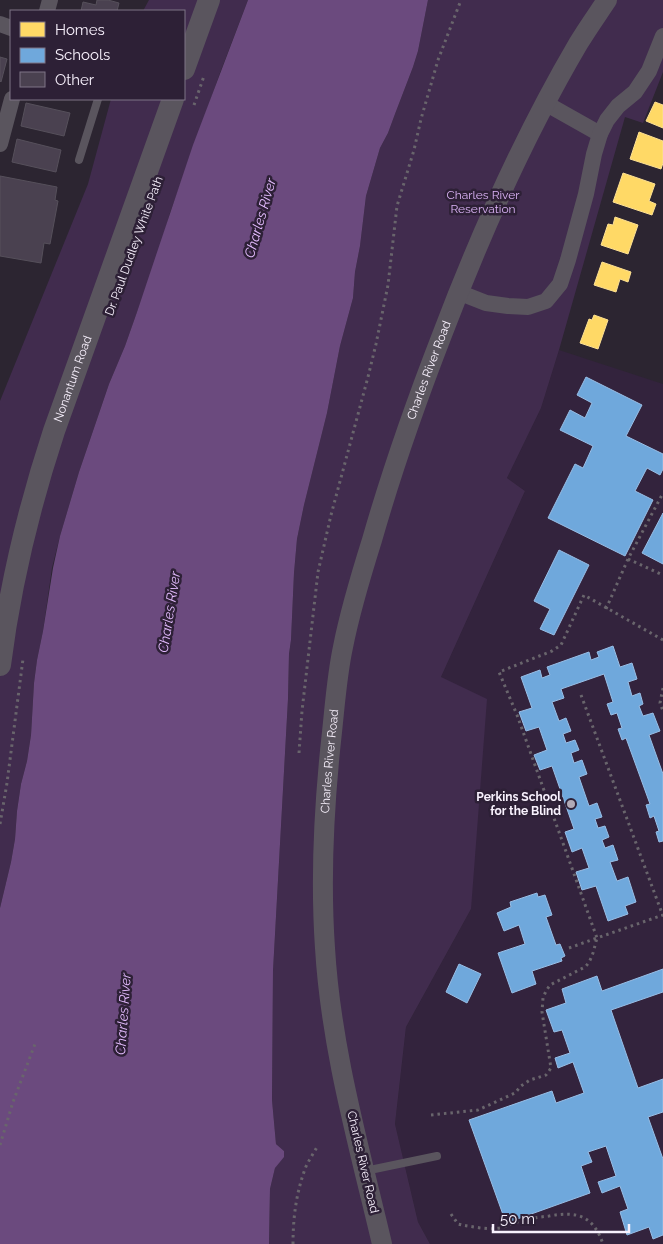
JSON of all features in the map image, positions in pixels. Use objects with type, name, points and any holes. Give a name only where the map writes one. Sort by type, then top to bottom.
[{"type":"main road","points":[[194,72],[209,0]]},
{"type":"main road","name":"Nonantum Road","points":[[0,665],[15,576],[42,468],[173,100]]},
{"type":"street","name":"Charles River Road","points":[[382,1244],[340,1066],[328,992],[322,869],[326,784],[342,650],[360,579],[403,440],[458,292],[512,169],[579,43],[607,0]]},
{"type":"street","points":[[458,292],[486,303],[528,307],[546,301],[560,284],[586,194],[600,134],[606,120],[618,106],[635,92],[649,71],[663,36]]},
{"type":"street","points":[[0,144],[12,100]]},
{"type":"street","points":[[546,103],[600,134]]},
{"type":"lane","points":[[79,160],[98,100]]},
{"type":"lane","points":[[365,1171],[436,1156]]},
{"type":"path","points":[[299,753],[318,572],[376,344],[388,285],[397,206],[438,60],[461,0]]},
{"type":"path","points":[[192,112],[194,72]]},
{"type":"path","points":[[606,608],[628,559],[663,493]]},
{"type":"path","points":[[628,559],[663,575]]},
{"type":"path","points":[[431,1115],[478,1110],[515,1093],[530,1080],[550,1072],[551,1068],[542,1012],[543,998],[550,985],[585,967],[589,963],[592,959],[597,938],[517,715],[499,672],[552,651],[561,645],[584,595],[663,640]]},
{"type":"path","points":[[0,824],[23,658]]},
{"type":"path","points":[[663,688],[661,703],[663,712]]},
{"type":"path","points":[[569,948],[663,916],[581,695]]},
{"type":"path","points":[[0,1145],[35,1044]]},
{"type":"path","points":[[293,1244],[293,1218],[296,1199],[305,1168],[318,1145]]},
{"type":"path","points":[[450,1214],[458,1224],[492,1228],[558,1214],[579,1215],[587,1218],[593,1224],[603,1244]]},
{"type":"shaded area","name":"Perkins School for the Blind","points":[[559,350],[663,384],[663,1244],[430,1244],[418,1222],[395,1124],[406,1027],[471,909],[441,677],[525,491],[507,478],[541,408]]},
{"type":"green space","points":[[149,0],[248,0],[170,213],[125,346],[109,384],[79,472],[60,536],[52,568],[37,660],[31,735],[21,784],[15,839],[0,908],[0,401],[88,184],[111,100],[185,100],[185,10],[144,10]]},
{"type":"green space","name":"Charles River Reservation","points":[[428,0],[663,0],[663,72],[643,123],[625,117],[541,408],[507,478],[525,491],[441,677],[487,699],[471,909],[406,1027],[395,1124],[418,1222],[430,1244],[269,1244],[270,1189],[275,1168],[284,1151],[276,1144],[272,1100],[273,971],[289,654],[297,539],[327,413],[340,346],[353,298],[366,196],[380,148],[388,133],[413,67]]},
{"type":"water","name":"Charles River","points":[[248,0],[428,0],[413,67],[388,133],[380,148],[366,196],[353,298],[340,346],[327,413],[297,539],[289,654],[273,971],[272,1100],[276,1144],[284,1151],[284,1157],[275,1168],[270,1189],[269,1244],[0,1244],[0,908],[15,839],[21,784],[31,735],[37,660],[53,568],[60,536],[79,472],[109,384],[137,312],[193,145]]},
{"type":"building: Homes","points":[[655,102],[663,105],[663,128],[646,121]]},
{"type":"building: Homes","points":[[639,132],[663,141],[663,163],[661,169],[630,159]]},
{"type":"building: Homes","points":[[623,173],[655,184],[649,201],[656,204],[652,215],[613,202]]},
{"type":"building: Homes","points":[[615,217],[638,225],[628,254],[601,245],[608,224],[613,225]]},
{"type":"building: Homes","points":[[602,262],[631,272],[628,282],[620,279],[616,292],[594,285]]},
{"type":"building: Homes","points":[[594,315],[608,320],[598,349],[580,343],[589,319],[592,320]]},
{"type":"building: Schools","points":[[586,377],[642,405],[626,436],[663,454],[663,469],[660,475],[647,468],[635,491],[653,500],[625,556],[548,518],[575,464],[583,468],[593,446],[560,430],[570,410],[585,418],[592,403],[577,395]]},
{"type":"building: Schools","points":[[663,513],[663,564],[642,553]]},
{"type":"building: Schools","points":[[559,550],[589,565],[554,635],[540,629],[550,609],[534,601]]},
{"type":"building: Schools","points":[[613,646],[620,667],[632,663],[637,679],[628,682],[632,696],[640,693],[643,704],[639,706],[643,716],[653,713],[660,731],[649,735],[663,774],[663,841],[659,842],[656,832],[659,831],[654,816],[650,818],[646,805],[650,804],[626,738],[622,740],[618,729],[622,728],[617,713],[611,715],[607,704],[613,702],[604,674],[561,689],[564,698],[552,702],[559,721],[566,718],[571,731],[563,734],[566,743],[575,740],[579,750],[571,753],[574,763],[582,760],[587,774],[579,777],[589,806],[597,803],[602,817],[595,819],[598,828],[605,826],[609,837],[602,840],[605,848],[613,845],[618,860],[610,862],[617,881],[628,877],[636,902],[625,906],[628,914],[608,921],[596,886],[582,890],[576,872],[589,868],[582,848],[572,852],[565,832],[574,829],[552,766],[540,770],[534,755],[547,750],[539,727],[526,731],[519,712],[532,708],[521,677],[540,670],[542,678],[550,675],[547,667],[589,652],[591,660],[599,657],[597,652]]},
{"type":"building: Schools","points":[[537,893],[538,897],[545,895],[552,915],[546,917],[556,945],[560,944],[565,956],[561,958],[562,961],[532,971],[536,984],[512,993],[498,953],[525,944],[519,925],[504,931],[497,913],[511,907],[510,902]]},
{"type":"building: Schools","points":[[459,964],[481,974],[467,1003],[446,992]]},
{"type":"building: Schools","points":[[663,969],[663,992],[611,1010],[638,1088],[663,1079],[663,1112],[648,1117],[663,1159],[663,1235],[653,1239],[649,1227],[627,1235],[620,1212],[628,1209],[620,1186],[602,1193],[598,1182],[616,1176],[606,1146],[588,1152],[592,1162],[581,1166],[590,1193],[506,1223],[469,1120],[552,1091],[556,1103],[584,1093],[573,1062],[558,1068],[555,1058],[570,1053],[562,1030],[554,1032],[546,1010],[566,1003],[562,989],[597,976],[602,991]]},
{"type":"building: Other","points":[[97,0],[119,3],[117,10],[81,10],[83,2],[96,5]]},
{"type":"building: Other","points":[[0,57],[7,59],[1,82],[0,81]]},
{"type":"building: Other","points":[[26,103],[70,113],[64,136],[21,126]]},
{"type":"building: Other","points":[[17,139],[61,150],[56,172],[12,162]]},
{"type":"building: Other","points":[[0,176],[57,187],[55,200],[58,201],[50,244],[44,243],[41,263],[0,256]]},
{"type":"place","name":"Perkins School for the Blind","points":[[571,804]]}]
